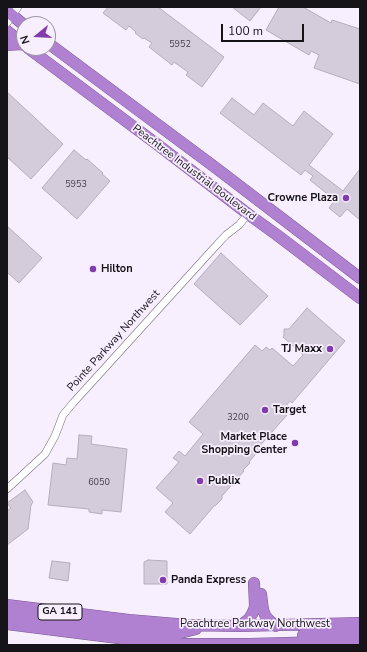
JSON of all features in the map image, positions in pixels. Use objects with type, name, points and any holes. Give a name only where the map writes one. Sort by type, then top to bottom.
[{"type":"highway","name":"Peachtree Industrial Boulevard","points":[[7,31],[16,38]]},
{"type":"highway","name":"Peachtree Industrial Boulevard","points":[[56,49],[216,168],[360,278]]},
{"type":"highway","name":"Peachtree Industrial Boulevard","points":[[38,56],[360,298]]},
{"type":"highway","points":[[240,626],[249,619],[254,610],[257,583],[262,610],[268,619],[276,626]]},
{"type":"highway","name":"Peachtree Parkway Northwest","points":[[7,605],[113,631],[183,644],[360,641]]},
{"type":"highway","points":[[7,616],[96,626],[113,631]]},
{"type":"highway","name":"Peachtree Parkway Northwest","points":[[7,624],[113,631],[176,625],[276,626],[360,623]]},
{"type":"highway","points":[[250,644],[286,635],[360,633]]},
{"type":"street","name":"Pointe Parkway Northwest","points":[[7,489],[45,454],[64,415],[73,403],[212,249],[239,225],[248,214]]},
{"type":"building","points":[[108,7],[158,7],[224,57],[202,87],[186,75],[188,72],[174,62],[172,65],[149,47],[152,43],[144,38],[143,39],[129,26],[126,30],[103,13]]},
{"type":"building","points":[[232,7],[261,7],[250,21]]},
{"type":"building","points":[[279,7],[303,7],[331,23],[332,20],[360,29],[360,84],[314,68],[319,55],[311,51],[309,55],[266,30]]},
{"type":"building","points":[[7,92],[63,144],[31,179],[7,157]]},
{"type":"building","points":[[232,98],[254,115],[263,103],[293,126],[304,111],[333,134],[309,165],[343,191],[360,169],[360,220],[347,209],[340,217],[329,208],[335,200],[310,180],[313,176],[305,170],[301,175],[220,113]]},
{"type":"building","points":[[74,150],[86,160],[87,159],[110,181],[77,219],[42,188]]},
{"type":"building","points":[[7,226],[42,258],[19,283],[7,272]]},
{"type":"building","points":[[221,253],[268,296],[240,325],[194,284]]},
{"type":"building","points":[[307,308],[345,341],[292,403],[290,401],[282,411],[287,415],[257,449],[259,450],[249,462],[250,463],[222,496],[222,499],[190,534],[165,512],[173,503],[156,488],[179,462],[173,458],[179,451],[185,456],[203,434],[189,422],[255,345],[262,351],[266,347],[270,350],[272,348],[293,366],[303,355],[283,337],[284,329],[289,329]]},
{"type":"building","points":[[79,435],[92,436],[91,444],[127,449],[121,512],[102,510],[102,514],[89,512],[89,509],[48,505],[53,463],[66,465],[67,458],[77,459]]},
{"type":"building","points":[[25,490],[33,502],[31,505],[28,529],[7,545],[7,511],[11,508],[7,503]]},
{"type":"building","points":[[148,560],[167,561],[167,584],[144,584],[144,562]]},
{"type":"building","points":[[52,561],[70,563],[68,581],[49,578]]},
{"type":"place","name":"Crowne Plaza","points":[[346,198]]},
{"type":"place","name":"Hilton","points":[[93,269]]},
{"type":"place","name":"TJ Maxx","points":[[330,349]]},
{"type":"place","name":"Target","points":[[265,410]]},
{"type":"place","name":"Market Place Shopping Center","points":[[295,443]]},
{"type":"place","name":"Publix","points":[[200,481]]},
{"type":"place","name":"Panda Express","points":[[163,580]]}]
